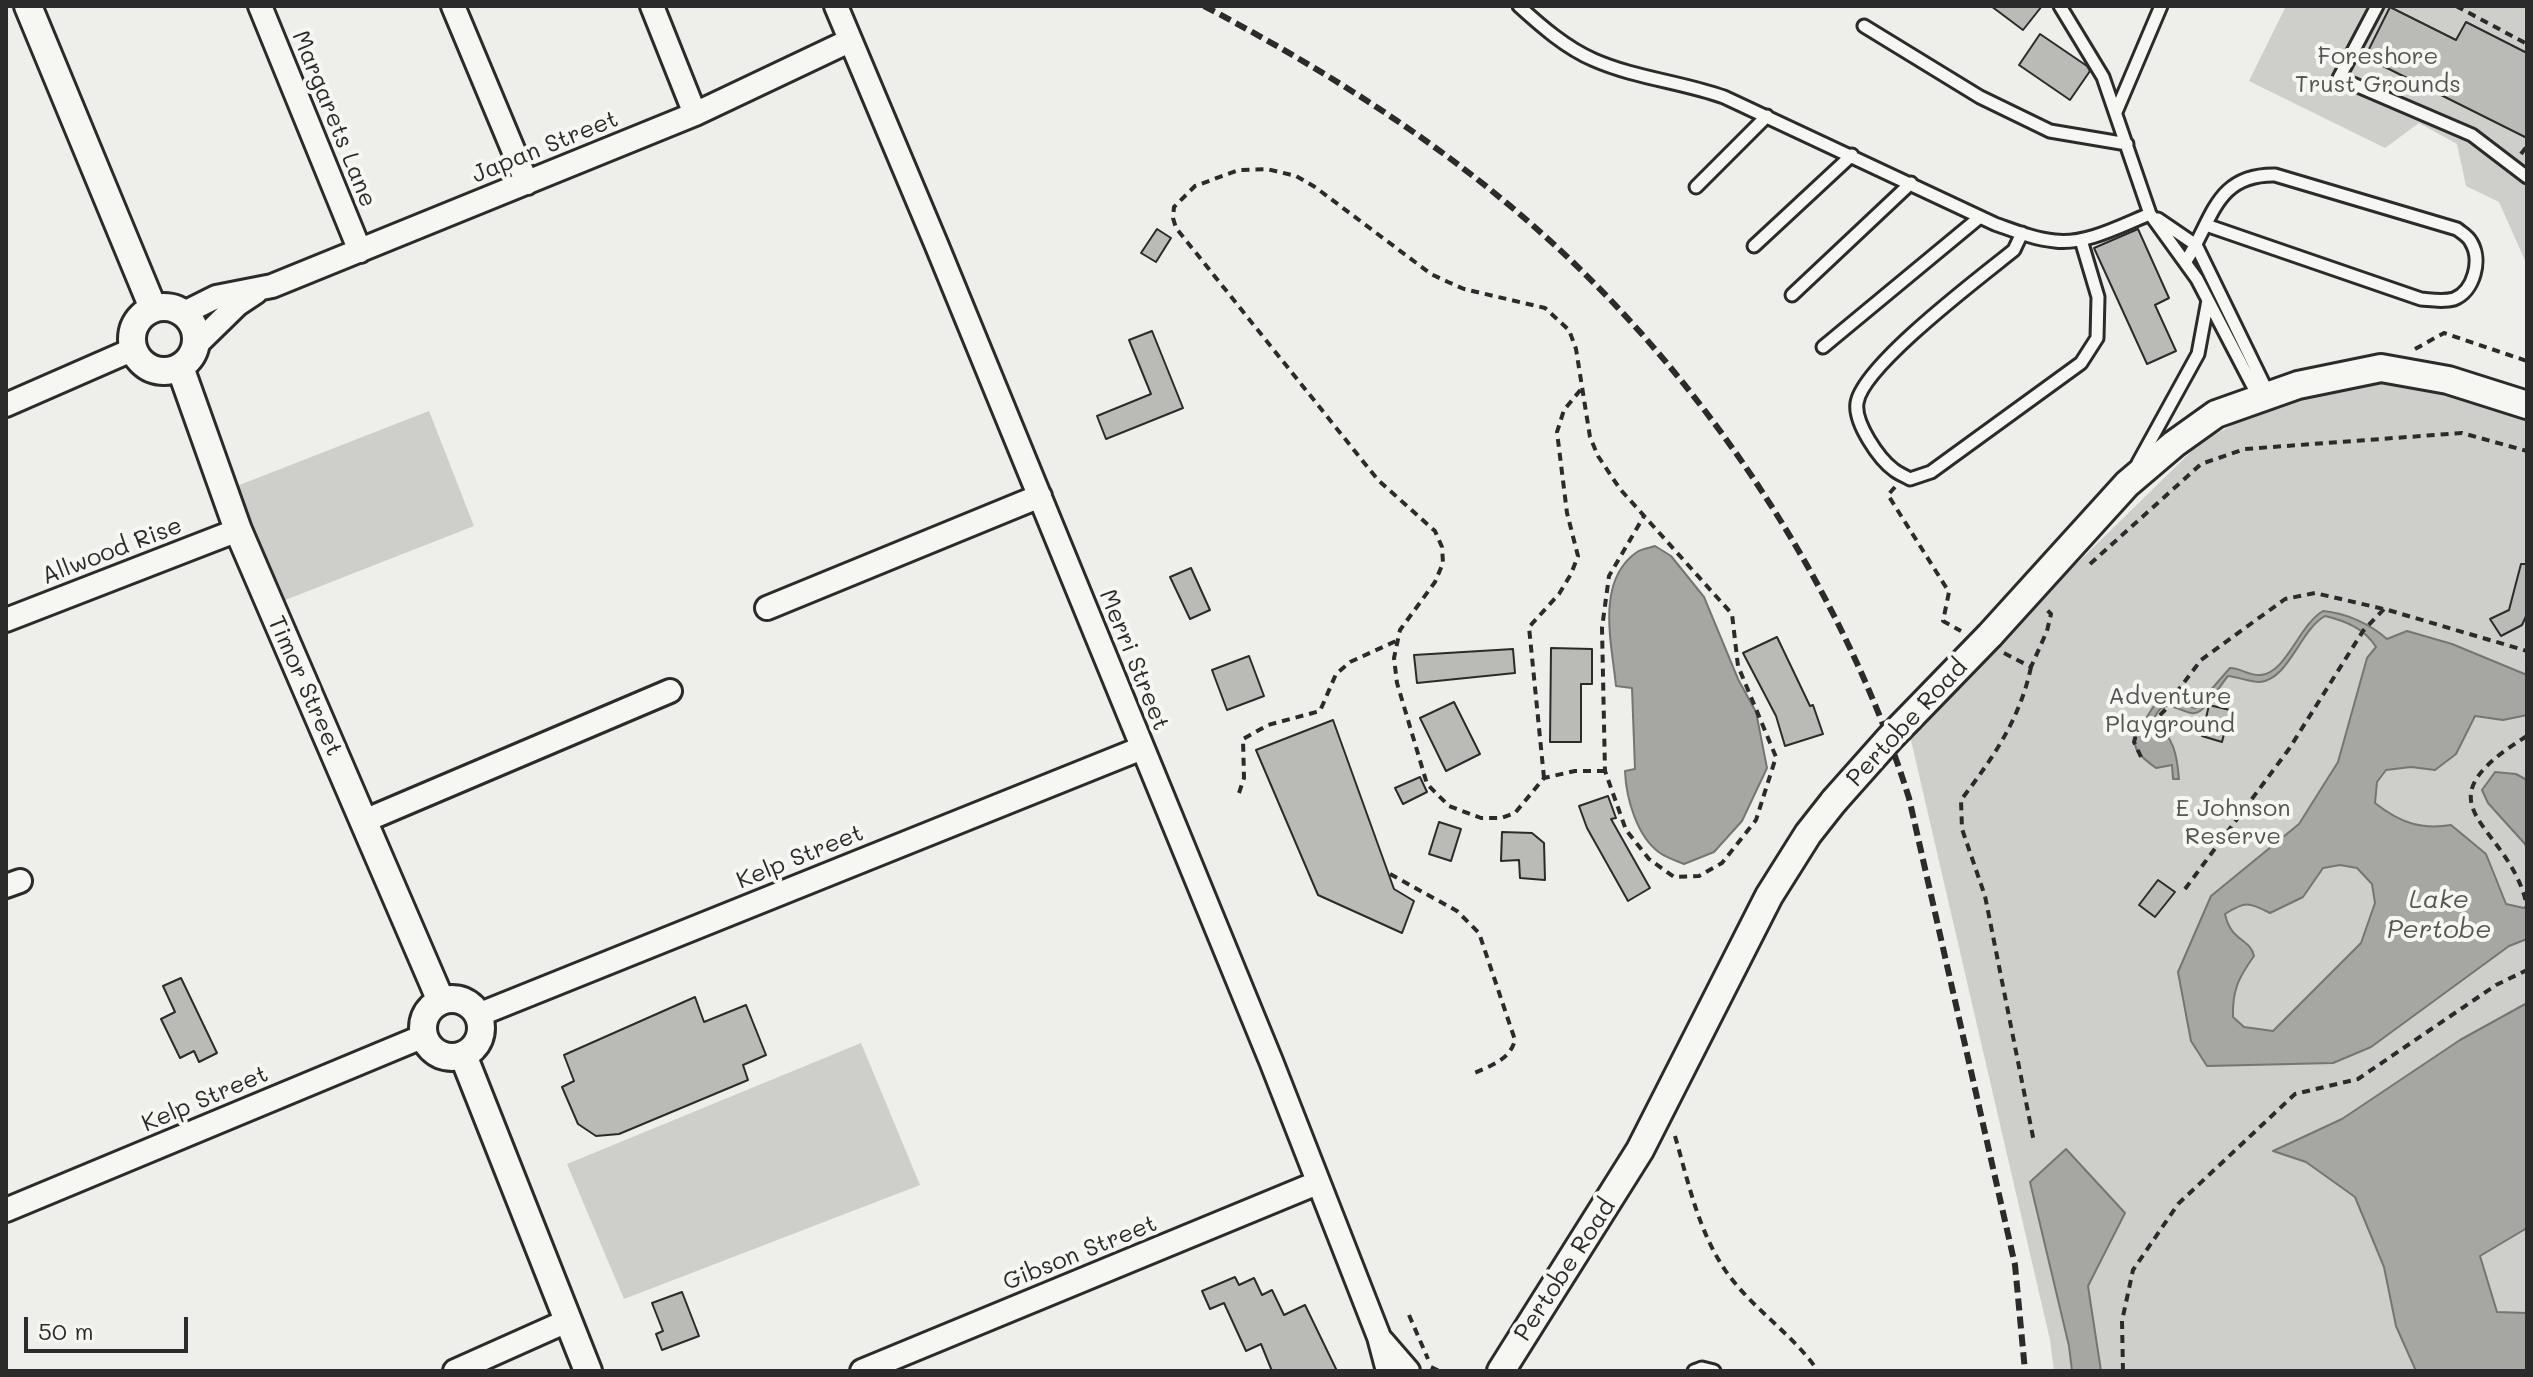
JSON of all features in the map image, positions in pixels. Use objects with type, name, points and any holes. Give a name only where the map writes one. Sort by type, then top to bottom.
[{"type":"street","points":[[28,6],[153,308]]},
{"type":"street","name":"Margarets Lane","points":[[260,6],[360,251]]},
{"type":"street","points":[[453,6],[527,183]]},
{"type":"street","points":[[652,6],[695,114]]},
{"type":"street","name":"Merri Street","points":[[836,6],[1271,1061],[1379,1337],[1388,1371]]},
{"type":"street","name":"Japan Street","points":[[184,313],[216,297],[257,291],[527,183],[695,114],[849,41]]},
{"type":"street","name":"Japan Street","points":[[196,345],[238,304],[257,291]]},
{"type":"street","points":[[153,308],[174,308],[184,313],[195,328],[196,345],[190,359],[180,367],[168,371],[155,370],[144,364],[134,349],[133,328],[138,319],[153,308]]},
{"type":"street","points":[[6,405],[134,349]]},
{"type":"street","name":"Timor Street","points":[[180,367],[238,530],[441,1001]]},
{"type":"street","name":"Pertobe Road","points":[[1500,1369],[1640,1150],[1769,896],[1808,834],[1890,738],[1990,635],[2127,484],[2216,414],[2298,385],[2381,368],[2448,380],[2527,405]]},
{"type":"street","points":[[767,608],[1040,496]]},
{"type":"street","name":"Allwood Rise","points":[[6,620],[238,530]]},
{"type":"street","points":[[364,821],[670,691]]},
{"type":"street","name":"Kelp Street","points":[[478,1015],[1142,748]]},
{"type":"street","points":[[458,999],[466,1002],[478,1015],[481,1034],[471,1050],[463,1055],[453,1057],[435,1051],[424,1036],[423,1027],[428,1012],[441,1001],[458,999]]},
{"type":"street","name":"Kelp Street","points":[[6,1210],[424,1036]]},
{"type":"street","points":[[463,1055],[588,1371]]},
{"type":"street","name":"Gibson Street","points":[[862,1371],[1317,1183]]},
{"type":"street","points":[[455,1371],[567,1321]]},
{"type":"street","name":"Merri Street","points":[[1379,1337],[1408,1371]]},
{"type":"lane","points":[[1519,6],[1593,60],[1695,86],[1852,155],[1980,217],[2022,233],[2058,242],[2081,240],[2150,214]]},
{"type":"lane","points":[[2060,6],[2103,77],[2150,214],[2186,261],[2264,396]]},
{"type":"lane","points":[[2116,112],[2161,6]]},
{"type":"lane","points":[[2377,6],[2339,78],[2472,135],[2527,177]]},
{"type":"lane","points":[[1864,26],[1980,97],[2050,131],[2127,144]]},
{"type":"lane","points":[[1696,187],[1767,116]]},
{"type":"lane","points":[[1754,246],[1852,155]]},
{"type":"lane","points":[[2186,261],[2220,199],[2233,185],[2245,178],[2275,175],[2457,229],[2470,238],[2476,251],[2476,266],[2466,291],[2457,298],[2442,301],[2421,299],[2206,225]]},
{"type":"lane","points":[[1792,295],[1911,183]]},
{"type":"lane","points":[[2150,214],[2196,245],[2264,396]]},
{"type":"lane","points":[[1823,347],[1980,217]]},
{"type":"lane","points":[[2022,233],[2014,250],[1910,335],[1865,386],[1857,403],[1861,429],[1893,470],[1910,479],[1931,472],[2081,363],[2097,338],[2098,297],[2081,240]]},
{"type":"lane","points":[[2127,484],[2198,354],[2208,300]]},
{"type":"lane","points":[[1694,1371],[1702,1368],[1714,1371]]},
{"type":"path","points":[[2456,6],[2527,44]]},
{"type":"path","points":[[1582,387],[1585,393],[1569,330],[1545,308],[1464,289],[1431,274],[1336,200],[1296,176],[1267,169],[1239,170],[1195,186],[1174,207],[1176,228],[1378,480],[1435,531],[1442,547],[1443,563],[1435,582],[1408,616],[1396,641],[1394,658],[1397,683],[1427,784],[1449,806],[1463,813],[1481,818],[1501,818],[1515,813],[1544,778],[1575,771],[1605,771]]},
{"type":"path","points":[[2381,368],[2444,333],[2527,361]]},
{"type":"path","points":[[1582,387],[1590,437],[1598,456],[1620,489],[1732,614],[1738,666],[1776,757],[1756,820],[1722,863],[1699,876],[1674,877],[1649,859],[1626,830],[1605,771],[1602,628],[1609,576],[1644,516]]},
{"type":"path","points":[[1544,778],[1529,627],[1559,594],[1578,556],[1567,513],[1557,432],[1564,410],[1582,387]]},
{"type":"path","points":[[2086,567],[2201,464],[2245,449],[2462,433],[2527,451]]},
{"type":"path","points":[[1904,475],[1888,495],[1949,592],[1943,621]]},
{"type":"path","points":[[2141,757],[2134,742],[2137,731],[2153,722],[2201,660],[2285,599],[2315,593],[2384,609],[2527,651]]},
{"type":"path","points":[[2185,889],[2289,749],[2367,625],[2384,609]]},
{"type":"path","points":[[1239,793],[1244,778],[1243,739],[1268,725],[1320,711],[1336,674],[1350,662],[1396,641]]},
{"type":"path","points":[[2031,667],[2024,697],[1992,760],[1961,800],[1962,829],[1985,896],[2034,1142]]},
{"type":"path","points":[[2527,736],[2504,749],[2479,770],[2469,789],[2474,813],[2509,862],[2527,906]]},
{"type":"path","points":[[1390,874],[1457,911],[1473,925],[1483,943],[1515,1040],[1510,1053],[1504,1058],[1472,1074]]},
{"type":"path","points":[[2123,1371],[2122,1321],[2133,1270],[2178,1204],[2295,1094],[2358,1079],[2496,985],[2527,970]]},
{"type":"path","points":[[1673,1130],[1700,1223],[1725,1270],[1756,1307],[1804,1350],[1818,1371]]},
{"type":"path","points":[[1409,1315],[1431,1367],[1439,1371]]},
{"type":"path","points":[[1421,1371],[1431,1367]]},
{"type":"green space","name":"Foreshore Trust Grounds","points":[[2286,6],[2527,6],[2527,265],[2499,202],[2466,186],[2457,144],[2419,123],[2385,148],[2249,81]]},
{"type":"green space","name":"E Johnson Reserve","points":[[2335,370],[2527,396],[2527,1371],[2054,1371],[2050,1340],[1910,736],[2016,623],[2201,442]]},
{"type":"green space","points":[[429,411],[474,526],[270,606],[224,491]]},
{"type":"green space","points":[[861,1043],[920,1185],[624,1299],[567,1164]]},
{"type":"water","points":[[1655,546],[1671,556],[1704,597],[1738,679],[1756,712],[1767,768],[1742,821],[1714,852],[1684,864],[1663,855],[1652,846],[1639,827],[1630,805],[1625,771],[1635,769],[1632,688],[1616,686],[1610,633],[1609,614],[1615,579],[1624,564],[1637,552]]},
{"type":"water","name":"Lake Pertobe","points":[[2323,611],[2340,614],[2365,624],[2387,639],[2407,631],[2452,644],[2527,675],[2527,715],[2503,720],[2475,716],[2456,754],[2435,770],[2411,767],[2386,770],[2377,782],[2375,803],[2410,823],[2451,825],[2486,854],[2506,904],[2524,908],[2527,905],[2527,939],[2509,946],[2371,1047],[2333,1063],[2207,1066],[2191,1041],[2178,972],[2211,896],[2299,824],[2338,762],[2367,658],[2376,647],[2354,627],[2325,616],[2270,679],[2256,682],[2228,676],[2207,705],[2194,713],[2163,707],[2153,722],[2166,733],[2173,747],[2179,779],[2173,779],[2172,765],[2156,768],[2145,759],[2137,750],[2135,739],[2160,700],[2195,708],[2230,668],[2256,675],[2270,672],[2286,657]],"holes":[[[2340,865],[2357,868],[2372,884],[2375,903],[2361,943],[2273,1031],[2244,1027],[2233,1017],[2235,991],[2254,956],[2249,946],[2232,930],[2225,914],[2247,904],[2270,913],[2303,897],[2323,868]]]},
{"type":"water","name":"Lake Pertobe","points":[[2495,772],[2516,774],[2527,780],[2527,849],[2488,803],[2482,790]]},
{"type":"water","name":"Lake Pertobe","points":[[2527,1003],[2527,1228],[2480,1256],[2497,1312],[2527,1313],[2527,1371],[2416,1371],[2396,1326],[2384,1267],[2355,1197],[2306,1162],[2273,1151],[2342,1119],[2460,1040]]},
{"type":"water","points":[[2066,1149],[2125,1213],[2088,1286],[2101,1371],[2072,1371],[2069,1346],[2030,1182]]},
{"type":"building","points":[[1991,6],[2042,6],[2023,30]]},
{"type":"building","points":[[2390,7],[2456,40],[2466,22],[2527,53],[2527,138],[2365,57]]},
{"type":"building","points":[[2040,34],[2090,71],[2070,100],[2019,65]]},
{"type":"building","points":[[1157,229],[1171,238],[1156,262],[1141,253]]},
{"type":"building","points":[[2138,229],[2169,298],[2155,305],[2176,351],[2147,364],[2094,248]]},
{"type":"building","points":[[1152,331],[1183,408],[1106,439],[1097,416],[1151,394],[1129,340]]},
{"type":"building","points":[[2521,564],[2527,564],[2527,614],[2522,625],[2501,636],[2490,619],[2509,610]]},
{"type":"building","points":[[1191,568],[1210,610],[1190,619],[1170,577]]},
{"type":"building","points":[[1777,637],[1810,706],[1813,705],[1823,734],[1785,746],[1776,716],[1743,653]]},
{"type":"building","points":[[1551,648],[1592,649],[1592,684],[1581,684],[1581,742],[1550,742]]},
{"type":"building","points":[[1513,649],[1515,673],[1417,683],[1414,655]]},
{"type":"building","points":[[1249,656],[1264,696],[1227,710],[1212,670]]},
{"type":"building","points":[[1454,702],[1480,754],[1446,771],[1420,718]]},
{"type":"building","points":[[2209,705],[2230,710],[2222,742],[2202,736]]},
{"type":"building","points":[[1333,720],[1394,889],[1414,901],[1402,933],[1318,895],[1256,750]]},
{"type":"building","points":[[1420,777],[1427,792],[1403,804],[1395,788]]},
{"type":"building","points":[[1608,796],[1616,818],[1611,819],[1650,888],[1628,901],[1587,828],[1579,806]]},
{"type":"building","points":[[1439,822],[1461,829],[1451,861],[1429,854]]},
{"type":"building","points":[[1502,832],[1532,833],[1544,843],[1545,880],[1520,878],[1519,860],[1501,861]]},
{"type":"building","points":[[2158,880],[2175,892],[2155,917],[2139,905]]},
{"type":"building","points":[[181,978],[217,1053],[199,1062],[194,1051],[180,1058],[161,1019],[175,1012],[163,986]]},
{"type":"building","points":[[695,997],[704,1022],[746,1005],[766,1055],[743,1065],[748,1080],[619,1134],[596,1136],[578,1124],[562,1087],[574,1081],[564,1055]]},
{"type":"building","points":[[1235,1277],[1239,1285],[1254,1278],[1262,1295],[1272,1290],[1284,1315],[1305,1305],[1337,1371],[1272,1371],[1261,1344],[1246,1351],[1224,1303],[1210,1309],[1202,1291]]},
{"type":"building","points":[[682,1292],[699,1336],[662,1350],[656,1334],[663,1331],[652,1303]]},
{"type":"railway","points":[[1204,6],[1321,72],[1396,120],[1468,172],[1570,259],[1634,325],[1693,396],[1748,470],[1798,549],[1841,630],[1879,714],[1909,798],[2015,1265],[2025,1371]]},
{"type":"park label","name":"Adventure Playground","points":[[2170,711]]}]
